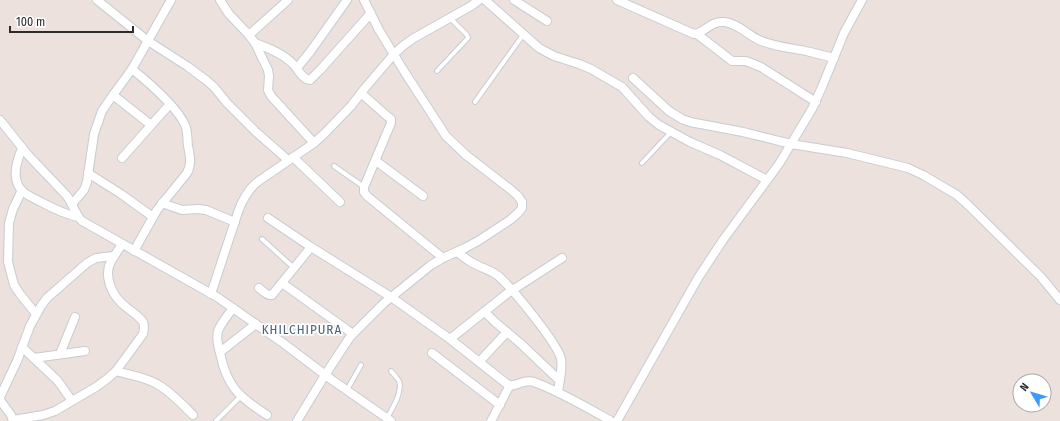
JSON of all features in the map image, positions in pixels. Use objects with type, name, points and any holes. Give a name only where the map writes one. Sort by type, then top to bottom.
[{"type":"street","points":[[97,0],[148,41],[206,80],[256,132],[290,158],[340,202]]},
{"type":"street","points":[[72,204],[84,190],[87,182],[95,128],[102,111],[132,69],[171,0]]},
{"type":"street","points":[[220,0],[229,14],[249,35],[255,44],[268,70],[268,90],[271,96],[314,143]]},
{"type":"street","points":[[249,35],[288,0]]},
{"type":"street","points":[[296,68],[310,52],[346,0]]},
{"type":"street","points":[[297,421],[338,354],[353,334],[391,297],[431,265],[478,241],[510,220],[522,208],[522,202],[518,196],[466,155],[446,136],[394,54],[364,0]]},
{"type":"street","points":[[211,294],[241,204],[250,188],[290,158],[314,143],[339,119],[394,54],[414,38],[479,0]]},
{"type":"street","points":[[485,0],[539,48],[554,56],[579,64],[613,82],[627,93],[649,117],[660,125],[690,142],[720,155],[767,180]]},
{"type":"street","points":[[514,0],[547,22]]},
{"type":"street","points":[[617,0],[690,33],[697,34],[732,61],[746,61],[761,67],[816,102]]},
{"type":"street","points":[[617,421],[698,278],[723,240],[779,164],[816,102],[844,33],[862,0]]},
{"type":"street","points":[[255,44],[265,47],[287,58],[299,73],[307,80],[310,80],[370,13]]},
{"type":"street","points":[[697,34],[711,25],[724,22],[733,24],[759,40],[769,44],[834,58]]},
{"type":"street","points":[[132,69],[146,80],[170,104],[185,124],[187,129],[186,139],[190,164],[187,173],[162,203],[134,251]]},
{"type":"street","points":[[633,78],[670,111],[682,119],[690,122],[742,132],[791,144],[847,153],[908,168],[923,174],[957,195],[968,205],[1041,277],[1060,300]]},
{"type":"street","points":[[361,93],[391,119],[390,128],[364,186],[364,192],[366,196],[443,258]]},
{"type":"street","points":[[113,95],[151,125]]},
{"type":"street","points":[[122,158],[170,104]]},
{"type":"street","points":[[0,120],[22,148],[61,189],[82,221],[233,308],[346,390],[389,419]]},
{"type":"street","points":[[22,148],[16,162],[15,173],[17,182],[22,190],[29,196],[48,206],[67,215],[78,217]]},
{"type":"street","points":[[376,161],[423,196]]},
{"type":"street","points":[[88,173],[153,217]]},
{"type":"street","points":[[22,190],[13,209],[9,223],[4,262],[14,285],[36,314]]},
{"type":"street","points":[[162,203],[182,210],[206,210],[235,222]]},
{"type":"street","points":[[268,218],[391,297],[450,339],[504,382],[510,385],[529,381],[558,392],[611,421]]},
{"type":"street","points":[[0,400],[11,415],[13,421],[43,415],[55,411],[72,401],[107,379],[116,371],[143,334],[144,328],[143,322],[120,302],[110,285],[108,275],[110,266],[114,256],[122,244]]},
{"type":"street","points":[[259,288],[270,295],[272,294],[311,247]]},
{"type":"street","points":[[458,252],[474,264],[502,279],[546,334],[559,353],[561,359],[558,392]]},
{"type":"street","points":[[0,397],[12,374],[30,326],[47,298],[87,263],[96,258],[114,256]]},
{"type":"street","points":[[450,339],[512,290],[562,258]]},
{"type":"street","points":[[282,283],[353,334]]},
{"type":"street","points":[[233,308],[217,334],[223,367],[227,377],[241,396],[267,416]]},
{"type":"street","points":[[485,312],[559,380]]},
{"type":"street","points":[[60,354],[75,317]]},
{"type":"street","points":[[220,352],[256,324]]},
{"type":"street","points":[[479,362],[507,332]]},
{"type":"street","points":[[22,347],[58,381],[72,401]]},
{"type":"street","points":[[34,358],[85,351]]},
{"type":"street","points":[[432,353],[500,405]]},
{"type":"street","points":[[116,371],[157,384],[193,415]]},
{"type":"street","points":[[491,421],[510,385]]},
{"type":"lane","points":[[438,71],[468,38],[467,35],[450,18]]},
{"type":"lane","points":[[475,102],[523,35]]},
{"type":"lane","points":[[642,163],[671,132]]},
{"type":"lane","points":[[334,166],[364,186]]},
{"type":"lane","points":[[262,239],[294,268]]},
{"type":"lane","points":[[346,390],[361,364]]},
{"type":"lane","points":[[389,419],[400,387],[399,382],[391,371]]},
{"type":"lane","points":[[216,420],[241,396]]},
{"type":"district","name":"KHILCHIPURA","points":[[302,329]]}]
